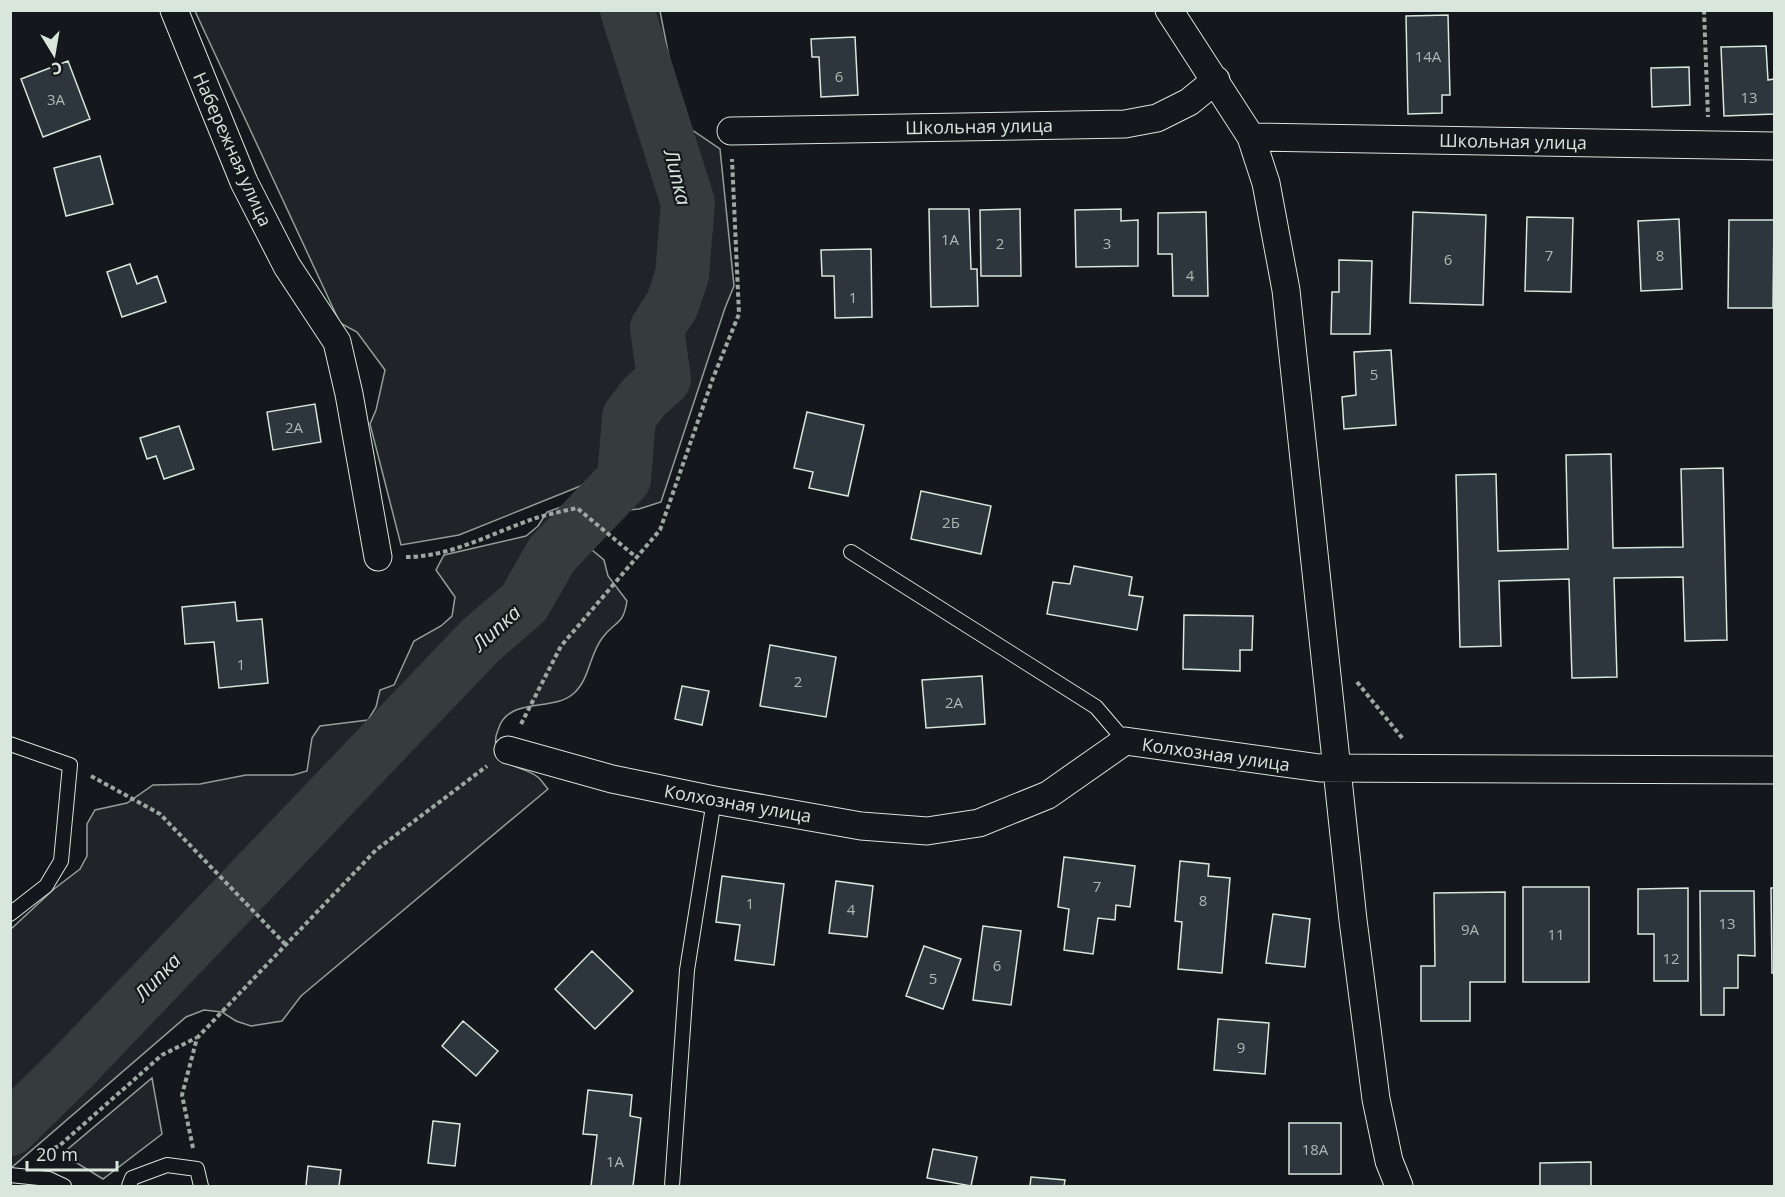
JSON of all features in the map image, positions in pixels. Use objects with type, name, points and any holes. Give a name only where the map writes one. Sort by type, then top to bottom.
[{"type":"street","name":"Набережная улица","points":[[174,10],[244,182],[287,266],[337,342],[349,394],[378,557]]},
{"type":"street","points":[[1169,10],[1251,138],[1266,183],[1286,290],[1353,920],[1376,1099],[1389,1161],[1399,1186]]},
{"type":"street","name":"Школьная улица","points":[[731,131],[1125,124],[1157,118],[1189,102],[1216,81]]},
{"type":"street","name":"Школьная улица","points":[[1251,138],[1774,146]]},
{"type":"street","name":"Колхозная улица","points":[[508,750],[612,779],[714,800],[861,825],[927,831],[979,823],[1048,795],[1125,741],[1338,769],[1774,770]]},
{"type":"lane","points":[[851,552],[1096,707],[1125,741]]},
{"type":"lane","points":[[10,744],[70,765],[61,861],[46,886],[10,914]]},
{"type":"lane","points":[[672,1186],[687,970],[714,800]]},
{"type":"lane","points":[[129,1186],[132,1178],[168,1165],[197,1169],[201,1186]]},
{"type":"lane","points":[[10,1174],[49,1179],[64,1186]]},
{"type":"path","points":[[1704,10],[1709,145]]},
{"type":"path","points":[[30,1159],[59,1146],[162,1055],[197,1038],[376,850],[508,750],[561,645],[660,530],[713,378],[739,314],[731,131]]},
{"type":"path","points":[[378,557],[416,557],[450,549],[503,532],[536,518],[577,508],[636,557]]},
{"type":"path","points":[[1354,679],[1426,768]]},
{"type":"path","points":[[70,765],[160,814],[286,945]]},
{"type":"path","points":[[197,1038],[182,1095],[197,1169]]},
{"type":"shaded area","points":[[195,11],[660,11],[682,123],[720,149],[734,286],[661,502],[639,509],[616,511],[593,481],[459,535],[401,545],[370,424],[376,410],[385,370],[357,332],[340,323]]},
{"type":"shaded area","points":[[561,507],[575,512],[584,524],[580,540],[604,560],[608,576],[627,601],[621,619],[598,644],[583,682],[573,694],[554,702],[521,708],[503,719],[498,730],[495,743],[501,758],[511,765],[534,774],[548,789],[301,996],[282,1021],[251,1026],[236,1021],[222,1012],[204,1010],[186,1017],[11,1168],[11,929],[54,889],[80,869],[87,856],[87,824],[95,810],[127,803],[153,785],[200,784],[246,775],[293,775],[307,771],[312,738],[320,726],[368,720],[376,707],[380,690],[394,685],[414,641],[441,626],[452,616],[455,597],[436,570],[444,555],[526,536],[538,526],[547,512]]},
{"type":"shaded area","points":[[152,1078],[162,1134],[103,1179],[62,1154]]},
{"type":"building","points":[[1448,15],[1450,95],[1442,95],[1442,113],[1408,114],[1406,16]]},
{"type":"building","points":[[855,37],[858,95],[821,97],[819,57],[812,57],[811,39]]},
{"type":"building","points":[[1766,46],[1768,80],[1774,79],[1774,114],[1724,116],[1721,47]]},
{"type":"building","points":[[68,61],[90,119],[43,137],[21,79]]},
{"type":"building","points":[[1689,67],[1690,105],[1652,107],[1651,68]]},
{"type":"building","points":[[100,156],[113,204],[66,216],[54,168]]},
{"type":"building","points":[[929,209],[969,209],[971,269],[977,269],[978,306],[931,307]]},
{"type":"building","points":[[1020,209],[1021,276],[981,276],[980,210]]},
{"type":"building","points":[[1121,209],[1121,221],[1138,220],[1138,266],[1076,267],[1075,210]]},
{"type":"building","points":[[1206,212],[1208,296],[1173,296],[1172,254],[1158,254],[1158,213]]},
{"type":"building","points":[[1413,212],[1486,215],[1483,305],[1410,303]]},
{"type":"building","points":[[1527,217],[1573,218],[1571,292],[1525,291]]},
{"type":"building","points":[[1679,219],[1682,289],[1641,291],[1638,221]]},
{"type":"building","points":[[1729,220],[1774,220],[1773,308],[1728,308]]},
{"type":"building","points":[[871,249],[872,317],[835,318],[834,276],[822,276],[821,250]]},
{"type":"building","points":[[1339,260],[1372,261],[1370,334],[1331,334],[1332,292],[1339,292]]},
{"type":"building","points":[[130,264],[137,284],[157,276],[166,302],[122,317],[107,272]]},
{"type":"building","points":[[1391,350],[1396,425],[1344,429],[1342,397],[1356,395],[1354,352]]},
{"type":"building","points":[[315,404],[321,442],[273,450],[267,412]]},
{"type":"building","points":[[807,412],[864,425],[848,496],[809,488],[813,472],[794,468]]},
{"type":"building","points":[[179,426],[194,469],[164,479],[156,456],[147,459],[140,438]]},
{"type":"building","points":[[1611,454],[1613,548],[1683,547],[1681,469],[1723,468],[1727,640],[1685,641],[1683,577],[1614,578],[1617,677],[1572,678],[1569,579],[1499,581],[1501,646],[1460,647],[1456,475],[1496,474],[1498,551],[1568,549],[1566,455]]},
{"type":"building","points":[[921,491],[991,506],[981,554],[911,539]]},
{"type":"building","points":[[1074,566],[1132,577],[1129,595],[1143,597],[1137,630],[1047,614],[1053,582],[1070,584]]},
{"type":"building","points":[[235,602],[237,621],[262,619],[268,683],[219,688],[214,642],[185,644],[182,607]]},
{"type":"building","points":[[1184,615],[1253,616],[1252,650],[1240,650],[1240,671],[1183,669]]},
{"type":"building","points":[[770,645],[836,657],[826,717],[760,706]]},
{"type":"building","points":[[982,676],[985,724],[926,728],[922,680]]},
{"type":"building","points":[[682,686],[709,691],[702,725],[675,719]]},
{"type":"building","points":[[1064,857],[1135,866],[1130,907],[1116,905],[1115,920],[1098,918],[1093,954],[1064,950],[1069,909],[1058,907]]},
{"type":"building","points":[[1180,861],[1209,864],[1208,876],[1230,878],[1222,973],[1178,969],[1182,922],[1175,921]]},
{"type":"building","points":[[722,876],[784,884],[774,965],[735,960],[740,925],[716,922]]},
{"type":"building","points":[[836,881],[873,886],[867,937],[829,933]]},
{"type":"building","points":[[1523,887],[1589,887],[1589,982],[1523,982]]},
{"type":"building","points":[[1688,888],[1688,981],[1654,981],[1654,934],[1638,934],[1638,889]]},
{"type":"building","points":[[1771,888],[1774,888],[1774,973],[1772,973]]},
{"type":"building","points":[[1700,891],[1754,891],[1755,956],[1738,955],[1738,988],[1724,988],[1724,1015],[1701,1015]]},
{"type":"building","points":[[1505,892],[1505,982],[1470,982],[1470,1021],[1421,1021],[1421,966],[1435,966],[1434,893]]},
{"type":"building","points":[[1273,914],[1310,919],[1305,967],[1266,963]]},
{"type":"building","points":[[983,926],[1021,931],[1011,1005],[973,1000]]},
{"type":"building","points":[[924,946],[961,959],[943,1009],[906,996]]},
{"type":"building","points":[[592,951],[633,991],[595,1029],[555,989]]},
{"type":"building","points":[[1218,1019],[1269,1023],[1265,1074],[1214,1070]]},
{"type":"building","points":[[463,1021],[498,1051],[476,1076],[442,1046]]},
{"type":"building","points":[[588,1090],[632,1095],[630,1116],[641,1118],[633,1186],[591,1186],[597,1135],[583,1134]]},
{"type":"building","points":[[433,1121],[460,1124],[455,1166],[428,1163]]},
{"type":"building","points":[[1289,1123],[1341,1123],[1341,1174],[1289,1174]]},
{"type":"building","points":[[933,1149],[977,1157],[971,1186],[927,1178]]},
{"type":"building","points":[[1591,1162],[1591,1186],[1540,1186],[1540,1163]]},
{"type":"building","points":[[308,1166],[341,1170],[339,1186],[306,1186]]},
{"type":"building","points":[[1031,1177],[1065,1180],[1064,1186],[1030,1186]]},
{"type":"waterway","name":"Липка","points":[[10,1129],[72,1068],[481,640],[524,603],[552,554],[624,479],[629,417],[644,397],[664,379],[657,328],[672,305],[682,275],[688,203],[627,10]]}]
